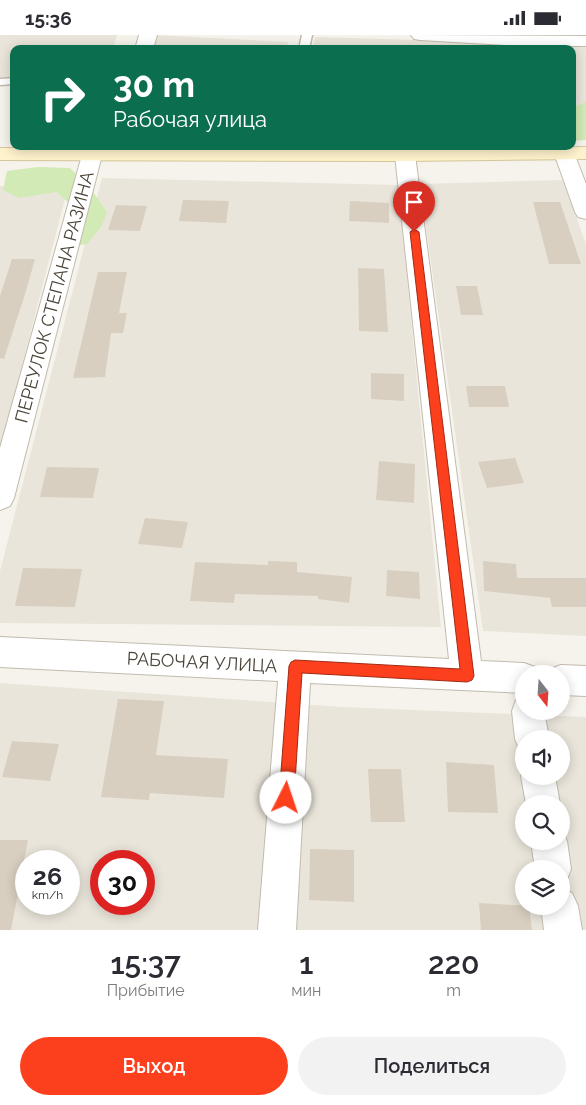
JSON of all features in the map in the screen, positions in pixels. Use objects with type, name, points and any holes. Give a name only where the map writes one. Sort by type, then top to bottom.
[{"type":"main road","points":[[0,154],[92,155],[119,151],[285,151],[405,155],[586,153]]},
{"type":"street","points":[[420,35],[524,41],[586,41]]},
{"type":"street","points":[[564,153],[586,212]]},
{"type":"street","name":"ПЕРЕУЛОК СТЕПАНА РАЗИНА","points":[[0,497],[92,155]]},
{"type":"street","points":[[405,155],[467,676]]},
{"type":"street","name":"РАБОЧАЯ УЛИЦА","points":[[0,652],[295,666],[515,679]]},
{"type":"street","points":[[277,930],[295,666]]},
{"type":"street","points":[[570,680],[586,681]]},
{"type":"street","points":[[560,915],[562,930]]},
{"type":"shaded area","points":[[0,35],[117,35],[114,45],[10,45],[10,77],[0,77]]},
{"type":"shaded area","points":[[156,35],[288,42],[288,45],[155,45]]},
{"type":"shaded area","points":[[315,37],[586,45],[586,106],[576,106],[576,45],[314,45]]},
{"type":"shaded area","points":[[102,178],[398,185],[441,627],[0,623],[0,571]]},
{"type":"shaded area","points":[[563,180],[586,244],[586,636],[483,631],[420,184]]},
{"type":"shaded area","points":[[0,186],[68,187],[0,451]]},
{"type":"shaded area","points":[[0,683],[342,707],[515,714],[515,720],[570,720],[570,716],[586,717],[586,930],[0,930]]},
{"type":"green space","points":[[586,102],[586,140],[576,141],[576,106]]},
{"type":"green space","points":[[38,167],[70,168],[88,185],[107,212],[101,227],[87,244],[57,248],[69,203],[56,192],[19,198],[3,190],[7,171]]},
{"type":"building","points":[[183,200],[229,201],[226,223],[179,221]]},
{"type":"building","points":[[350,201],[389,203],[389,223],[349,221]]},
{"type":"building","points":[[533,202],[560,202],[581,264],[549,264]]},
{"type":"building","points":[[116,205],[147,206],[140,231],[108,230]]},
{"type":"building","points":[[12,259],[35,259],[4,359],[0,358],[0,296]]},
{"type":"building","points":[[358,268],[384,269],[388,332],[359,331]]},
{"type":"building","points":[[98,272],[127,272],[119,313],[127,313],[123,333],[111,333],[105,377],[73,378]]},
{"type":"building","points":[[456,286],[477,286],[483,315],[461,315]]},
{"type":"building","points":[[371,373],[404,374],[404,401],[371,399]]},
{"type":"building","points":[[466,386],[505,386],[509,407],[469,407]]},
{"type":"building","points":[[515,458],[524,483],[487,488],[478,462]]},
{"type":"building","points":[[379,461],[415,464],[414,503],[376,500]]},
{"type":"building","points":[[47,467],[99,468],[93,498],[40,497]]},
{"type":"building","points":[[145,518],[188,522],[182,548],[138,544]]},
{"type":"building","points":[[268,561],[297,562],[297,572],[352,577],[349,603],[318,599],[318,596],[235,594],[234,603],[190,601],[195,562],[268,565]]},
{"type":"building","points":[[483,561],[516,564],[517,578],[586,578],[586,607],[552,607],[550,598],[484,591]]},
{"type":"building","points":[[23,568],[82,569],[75,607],[15,606]]},
{"type":"building","points":[[387,570],[419,572],[420,599],[386,596]]},
{"type":"building","points":[[118,699],[164,701],[156,755],[228,759],[224,798],[150,793],[149,800],[101,797]]},
{"type":"building","points":[[12,741],[59,744],[50,781],[2,777]]},
{"type":"building","points":[[446,762],[494,765],[498,813],[448,812]]},
{"type":"building","points":[[368,769],[401,769],[405,822],[371,822]]},
{"type":"building","points":[[0,840],[28,840],[26,850],[15,850],[15,909],[11,930],[0,930]]},
{"type":"building","points":[[310,849],[354,850],[354,902],[309,900]]},
{"type":"building","points":[[479,903],[515,905],[515,915],[530,915],[532,930],[481,930]]},
{"type":"route","points":[[286,798],[295,666],[467,676],[414,232]]}]
